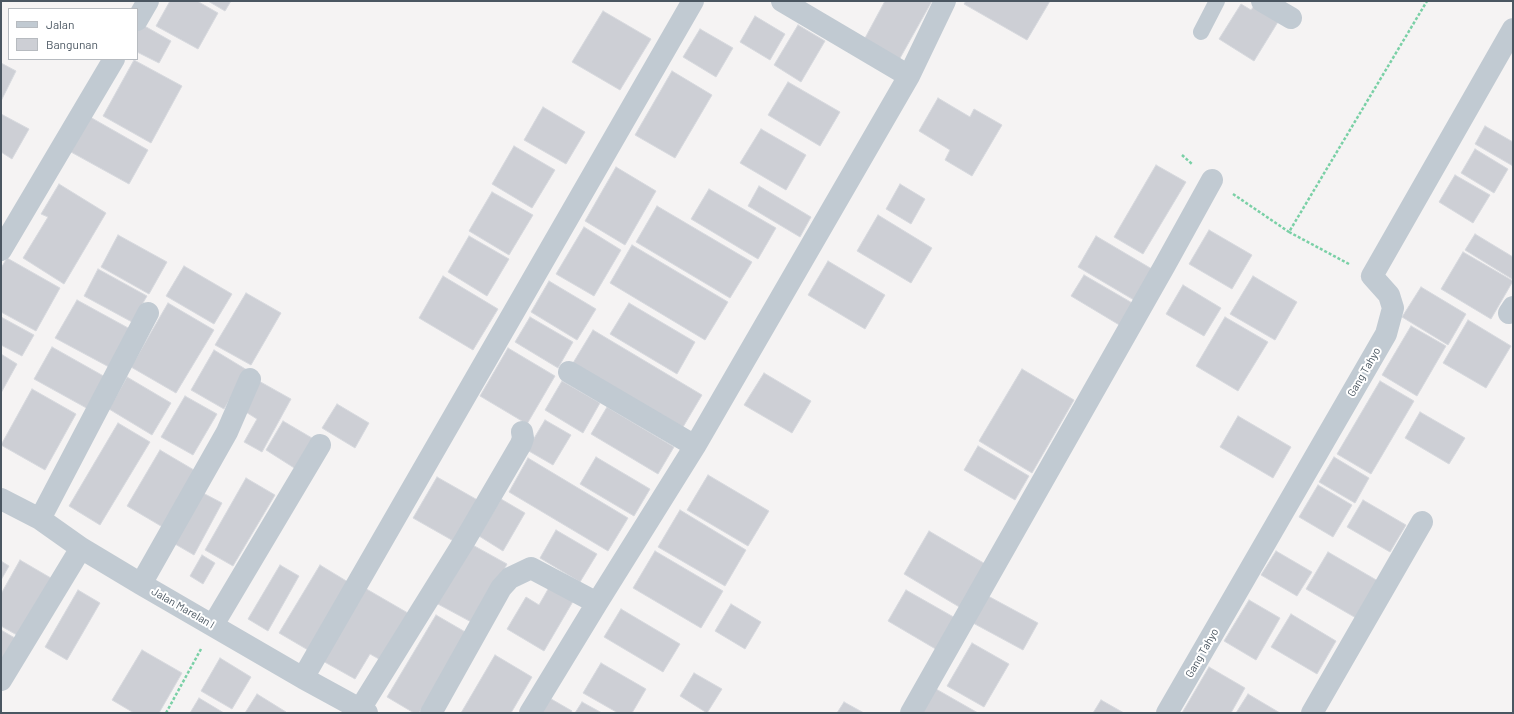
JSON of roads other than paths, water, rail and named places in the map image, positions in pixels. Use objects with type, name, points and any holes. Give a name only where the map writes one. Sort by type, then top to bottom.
[{"type":"street","points":[[138,18],[148,1]]},
{"type":"street","points":[[303,678],[693,1]]},
{"type":"street","points":[[782,1],[909,76]]},
{"type":"street","points":[[530,713],[695,446],[909,76],[945,1]]},
{"type":"street","points":[[1262,1],[1291,18]]},
{"type":"street","name":"Gang Tahyo","points":[[1167,713],[1386,334],[1393,308],[1389,295],[1372,276],[1513,29]]},
{"type":"street","points":[[1,250],[113,60]]},
{"type":"street","points":[[911,713],[1154,286],[1212,180]]},
{"type":"street","points":[[40,519],[148,313]]},
{"type":"street","points":[[570,372],[695,446]]},
{"type":"street","points":[[141,584],[227,432],[250,379]]},
{"type":"street","points":[[363,711],[521,444],[523,438],[522,432]]},
{"type":"street","points":[[213,625],[320,445]]},
{"type":"street","name":"Jalan Marelan I","points":[[1,499],[40,519],[81,548],[141,584],[363,711]]},
{"type":"street","points":[[1312,713],[1422,522]]},
{"type":"street","points":[[1,680],[81,548]]},
{"type":"street","points":[[431,713],[501,588],[510,578],[532,568],[597,603]]},
{"type":"lane","points":[[1201,32],[1218,1]]}]
